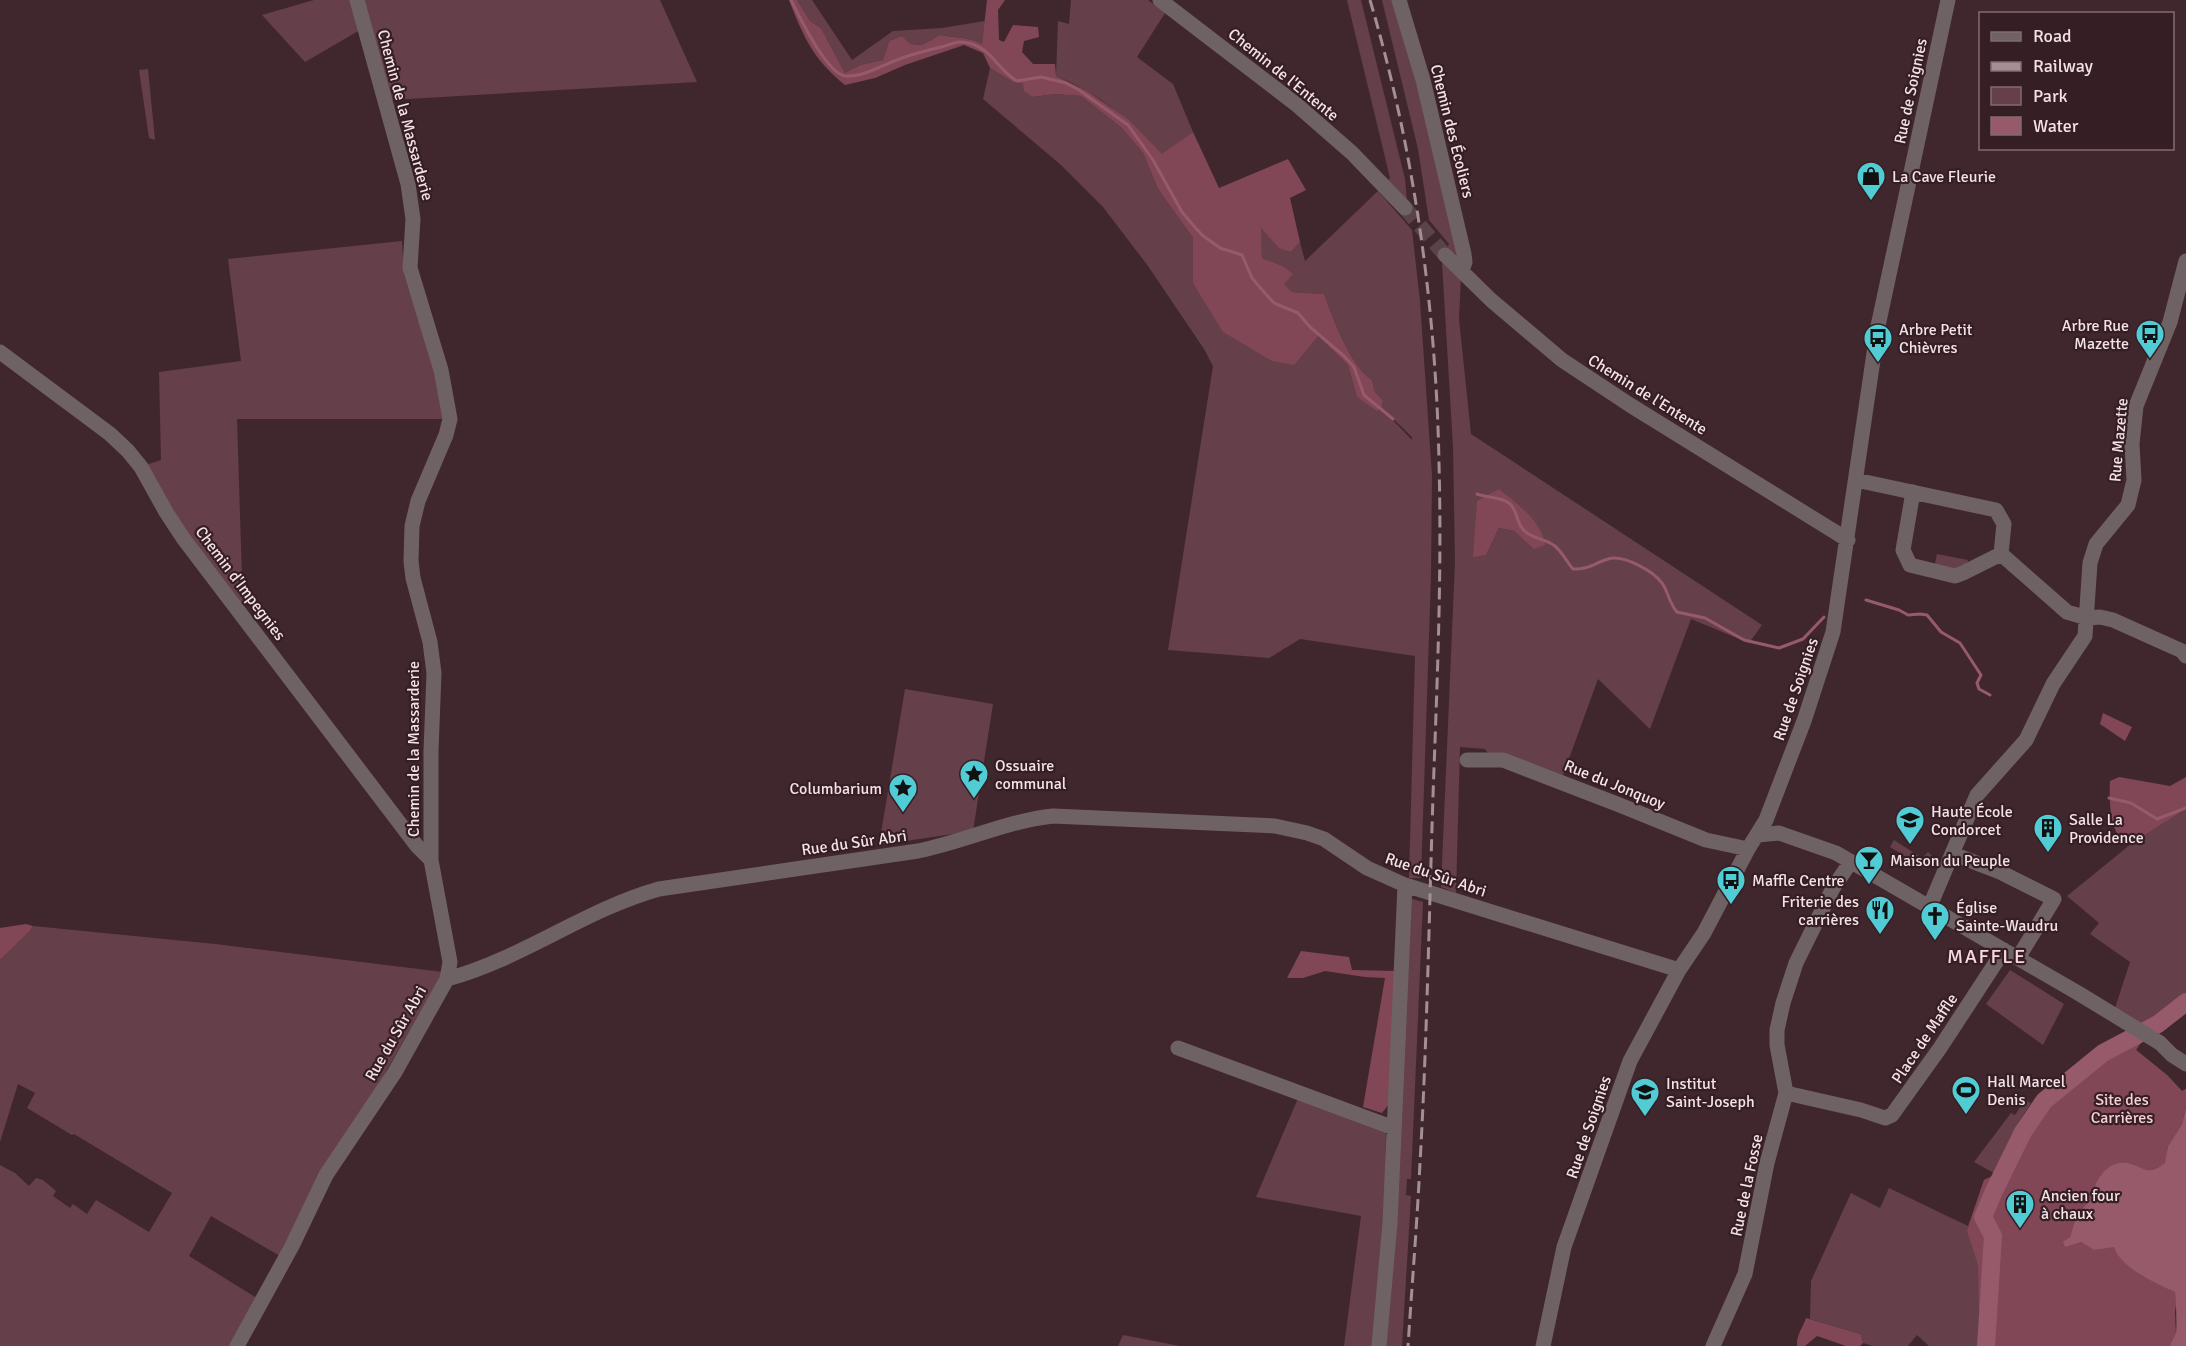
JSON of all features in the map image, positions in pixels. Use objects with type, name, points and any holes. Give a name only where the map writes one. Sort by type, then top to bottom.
[{"type":"street","name":"Chemin de la Massarderie","points":[[357,0],[408,184],[413,219],[410,268],[441,370],[450,419],[446,435],[418,501],[411,542],[413,578],[430,642],[434,673],[431,860],[450,962],[447,979]]},
{"type":"street","name":"Chemin de l'Entente","points":[[1160,0],[1304,111],[1352,153],[1405,208]]},
{"type":"street","name":"Chemin des Écoliers","points":[[1399,0],[1423,80],[1464,254],[1465,262],[1462,271]]},
{"type":"street","name":"Rue de Soignies","points":[[1543,1346],[1564,1247],[1630,1061],[1679,970],[1704,933],[1748,849],[1766,820],[1804,722],[1833,632],[1878,326],[1948,0]]},
{"type":"street","name":"Chemin de l'Entente","points":[[1445,255],[1491,300],[1562,360],[1630,405],[1848,540]]},
{"type":"street","name":"Rue Mazette","points":[[1929,908],[1977,795],[2026,740],[2053,684],[2085,636],[2090,563],[2096,544],[2128,505],[2134,480],[2132,444],[2136,406],[2170,322],[2186,261]]},
{"type":"street","name":"Chemin d'Impegnies","points":[[0,352],[110,434],[128,451],[141,467],[183,538],[417,846],[431,860]]},
{"type":"street","points":[[1856,480],[1996,510],[2004,521],[2001,554]]},
{"type":"street","points":[[1913,492],[1903,550],[1910,565],[1954,576],[2001,554]]},
{"type":"street","points":[[2001,554],[2067,612],[2087,618],[2100,617],[2113,620],[2182,651],[2186,656]]},
{"type":"street","name":"Rue du Jonquoy","points":[[1467,760],[1503,760],[1706,840],[1748,849]]},
{"type":"street","name":"Rue du Sûr Abri","points":[[237,1346],[326,1175],[395,1072],[447,979],[485,967],[583,918],[659,889],[918,851],[1018,822],[1053,816],[1275,826],[1324,839],[1367,868],[1405,885],[1679,970]]},
{"type":"street","points":[[1766,820],[1779,833]]},
{"type":"street","points":[[1757,835],[1779,833],[1822,847],[2072,989],[2151,1038],[2186,1064]]},
{"type":"street","points":[[1953,854],[2000,872],[2054,899],[2018,958]]},
{"type":"street","name":"Rue de la Fosse","points":[[1713,1346],[1745,1274],[1764,1174],[1786,1093],[1777,1045],[1777,1030],[1784,1003],[1796,963],[1833,888],[1850,863]]},
{"type":"street","points":[[1379,1346],[1390,1223],[1405,885]]},
{"type":"street","name":"Place de Maffle","points":[[1786,1093],[1861,1110],[1885,1118],[1892,1115],[1940,1048],[2004,950]]},
{"type":"street","points":[[1178,1048],[1394,1128]]},
{"type":"green space","points":[[314,0],[352,0],[360,30],[305,62],[262,15]]},
{"type":"green space","points":[[362,0],[660,0],[697,82],[391,100]]},
{"type":"green space","points":[[789,0],[797,0],[810,21],[821,28],[845,73],[860,65],[883,60],[889,41],[902,36],[910,44],[922,45],[940,35],[982,44],[987,0],[1005,0],[998,10],[999,40],[1004,42],[1013,25],[1038,27],[1039,37],[1024,41],[1022,52],[1033,64],[1055,64],[1056,76],[1087,91],[1129,120],[1162,154],[1193,132],[1219,188],[1288,159],[1306,190],[1290,198],[1300,242],[1291,252],[1279,248],[1261,228],[1262,258],[1283,266],[1293,274],[1284,284],[1292,292],[1324,294],[1337,328],[1356,364],[1372,380],[1375,392],[1383,400],[1382,408],[1377,411],[1357,397],[1348,365],[1318,336],[1294,365],[1272,361],[1223,332],[1193,283],[1193,238],[1158,189],[1143,153],[1122,128],[1081,96],[1055,94],[1033,97],[1024,91],[1023,83],[1013,82],[990,68],[983,53],[964,45],[875,78],[845,85],[817,57]]},
{"type":"green space","points":[[797,0],[812,0],[852,60],[893,31],[942,28],[985,21],[982,44],[940,35],[922,45],[909,44],[902,36],[889,41],[883,60],[860,65],[845,73],[821,28],[810,21]]},
{"type":"green space","points":[[1071,0],[1148,0],[1165,13],[1137,57],[1173,84],[1193,132],[1162,155],[1114,109],[1087,91],[1056,76],[1058,21],[1069,24]]},
{"type":"green space","points":[[1347,0],[1361,0],[1405,179],[1407,200],[1388,180],[1390,178]]},
{"type":"green space","points":[[1382,0],[1395,0],[1460,254],[1456,257],[1447,248],[1449,244],[1429,220],[1418,149]]},
{"type":"green space","points":[[990,68],[1013,82],[1024,82],[1033,97],[1055,94],[1081,96],[1122,128],[1143,153],[1158,189],[1193,238],[1193,283],[1318,336],[1348,365],[1357,397],[1387,414],[1412,440],[1412,437],[1382,408],[1383,400],[1375,392],[1372,380],[1356,364],[1337,328],[1324,294],[1292,292],[1283,284],[1292,274],[1283,266],[1262,258],[1260,227],[1291,252],[1300,242],[1305,261],[1378,191],[1412,230],[1420,301],[1432,476],[1421,878],[1409,878],[1415,656],[1300,639],[1269,658],[1168,650],[1213,366],[1148,266],[1103,207],[1061,165],[983,99]]},
{"type":"green space","points":[[148,69],[155,140],[149,138],[139,70]]},
{"type":"green space","points":[[402,241],[404,275],[432,361],[443,419],[237,419],[243,609],[173,517],[146,465],[161,460],[159,372],[241,361],[228,259]]},
{"type":"green space","points":[[1442,262],[1461,277],[1459,319],[1471,434],[1762,625],[1749,643],[1691,619],[1650,729],[1598,679],[1563,775],[1513,757],[1488,753],[1485,749],[1460,747],[1456,893],[1441,887],[1455,562],[1453,447]],"holes":[[[1499,489],[1534,548],[1514,531],[1499,528],[1486,555]]]},
{"type":"green space","points":[[1499,489],[1534,521],[1543,536],[1545,545],[1534,549],[1514,531],[1499,528],[1486,555],[1473,557],[1477,501]]},
{"type":"green space","points":[[1937,554],[1968,560],[1966,568],[1962,571],[1934,568]]},
{"type":"green space","points":[[905,689],[993,704],[973,831],[879,845]]},
{"type":"green space","points":[[2103,713],[2132,727],[2125,741],[2100,724]]},
{"type":"green space","points":[[2119,777],[2170,786],[2186,777],[2186,809],[2131,844],[2124,841],[2114,827],[2110,808],[2110,781]]},
{"type":"green space","points":[[2186,809],[2186,999],[2146,1028],[2115,1008],[2130,962],[2090,934],[2099,923],[2067,896],[2131,844]]},
{"type":"green space","points":[[1894,840],[1922,858],[1928,852],[1932,856],[1926,869],[1890,847]]},
{"type":"green space","points":[[1409,898],[1423,902],[1411,1179],[1407,1179],[1406,1195],[1411,1196],[1402,1346],[1383,1346]]},
{"type":"green space","points":[[26,924],[33,926],[30,931],[0,960],[0,928]]},
{"type":"green space","points":[[33,926],[215,944],[443,972],[280,1256],[211,1216],[189,1256],[260,1300],[237,1346],[0,1346],[0,1165],[15,1173],[29,1186],[36,1178],[43,1180],[56,1191],[53,1196],[70,1208],[73,1204],[87,1214],[96,1200],[149,1232],[172,1193],[27,1108],[35,1093],[18,1084],[0,1142],[0,960]]},
{"type":"green space","points":[[1301,951],[1349,957],[1352,970],[1395,971],[1389,1104],[1382,1113],[1363,1107],[1385,978],[1325,971],[1303,978],[1287,978]]},
{"type":"green space","points":[[2010,970],[2064,1004],[2043,1045],[1986,1004]]},
{"type":"green space","name":"Site des Carrières","points":[[2134,1038],[2142,1041],[2136,1050],[2167,1075],[2182,1091],[2186,1089],[2186,1107],[2125,1163],[2115,1246],[2170,1346],[1986,1346],[1987,1318],[1980,1311],[1978,1346],[1929,1346],[1917,1335],[1908,1346],[1873,1346],[1863,1343],[1861,1334],[1810,1319],[1811,1281],[1851,1193],[1880,1208],[1889,1188],[1968,1226],[1984,1180],[2003,1171],[2023,1132],[2044,1101],[2103,1053]]},
{"type":"green space","name":"Site des Carrières","points":[[2134,1038],[2142,1041],[2136,1050],[2167,1075],[2182,1091],[2186,1089],[2186,1107],[2182,1124],[2168,1146],[2166,1163],[2155,1169],[2146,1170],[2125,1163],[2092,1200],[2081,1208],[2065,1246],[2081,1242],[2094,1250],[2115,1246],[2124,1261],[2132,1268],[2149,1280],[2176,1292],[2176,1335],[2170,1346],[1986,1346],[1987,1318],[1979,1310],[1978,1265],[1967,1231],[1984,1180],[2003,1171],[2023,1132],[2044,1101],[2103,1053]]},
{"type":"green space","points":[[1299,1096],[1386,1130],[1385,1219],[1374,1346],[1344,1346],[1361,1216],[1256,1197]]},
{"type":"green space","points":[[2025,1100],[2031,1103],[1994,1173],[1974,1162],[2011,1113],[2015,1115]]},
{"type":"green space","points":[[1806,1318],[1861,1334],[1863,1343],[1860,1346],[1846,1346],[1817,1336],[1805,1346],[1797,1346]]},
{"type":"green space","points":[[1123,1335],[1180,1346],[1118,1346]]},
{"type":"water","points":[[2186,1107],[2186,1346],[2170,1346],[2176,1330],[2175,1292],[2149,1280],[2131,1268],[2118,1255],[2114,1247],[2094,1250],[2081,1242],[2065,1247],[2063,1242],[2070,1237],[2077,1216],[2082,1208],[2092,1200],[2098,1180],[2107,1169],[2113,1165],[2127,1163],[2149,1170],[2165,1163],[2168,1146],[2182,1124]]},
{"type":"waterway","points":[[791,0],[822,56],[839,73],[846,76],[874,70],[910,55],[961,42],[972,44],[985,51],[1017,81],[1041,77],[1066,83],[1079,90],[1128,125],[1153,160],[1182,212],[1202,235],[1220,248],[1242,255],[1252,278],[1274,303],[1298,313],[1310,327],[1344,356],[1354,367],[1364,395],[1393,419]]},
{"type":"waterway","points":[[1477,494],[1509,503],[1514,508],[1525,532],[1555,546],[1573,569],[1614,558],[1629,561],[1658,578],[1677,612],[1705,618],[1744,640],[1779,648],[1803,639],[1824,617]]},
{"type":"waterway","points":[[1866,600],[1908,615],[1927,615],[1941,632],[1960,643],[1981,675],[1977,683],[1979,689],[1990,695]]},
{"type":"waterway","points":[[2109,798],[2131,803],[2157,819],[2186,808]]},
{"type":"waterway","points":[[1986,1346],[1993,1236],[1983,1217],[2023,1132],[2044,1101],[2103,1053],[2158,1024],[2186,1002]]},
{"type":"tunnel","points":[[1405,208],[1445,255]]},
{"type":"railway","points":[[1370,0],[1399,113],[1420,229],[1433,346],[1439,463],[1439,630],[1426,1025],[1419,1186],[1408,1346]]},
{"type":"place","name":"La Cave Fleurie","points":[[1871,202]]},
{"type":"place","name":"Arbre Rue Mazette","points":[[2150,360]]},
{"type":"place","name":"Arbre Petit Chièvres","points":[[1878,364]]},
{"type":"place","name":"Ossuaire communal","points":[[974,800]]},
{"type":"place","name":"Columbarium","points":[[903,814]]},
{"type":"place","name":"Haute École Condorcet","points":[[1910,846]]},
{"type":"place","name":"Salle La Providence","points":[[2048,854]]},
{"type":"place","name":"Maison du Peuple","points":[[1869,886]]},
{"type":"place","name":"Maffle Centre","points":[[1731,906]]},
{"type":"place","name":"Friterie des carrières","points":[[1880,936]]},
{"type":"place","name":"Église Sainte-Waudru","points":[[1935,942]]},
{"type":"place","name":"Hall Marcel Denis","points":[[1966,1116]]},
{"type":"place","name":"Institut Saint-Joseph","points":[[1645,1118]]},
{"type":"place","name":"Ancien four à chaux","points":[[2020,1230]]},
{"type":"district","name":"MAFFLE","points":[[1987,956]]}]
